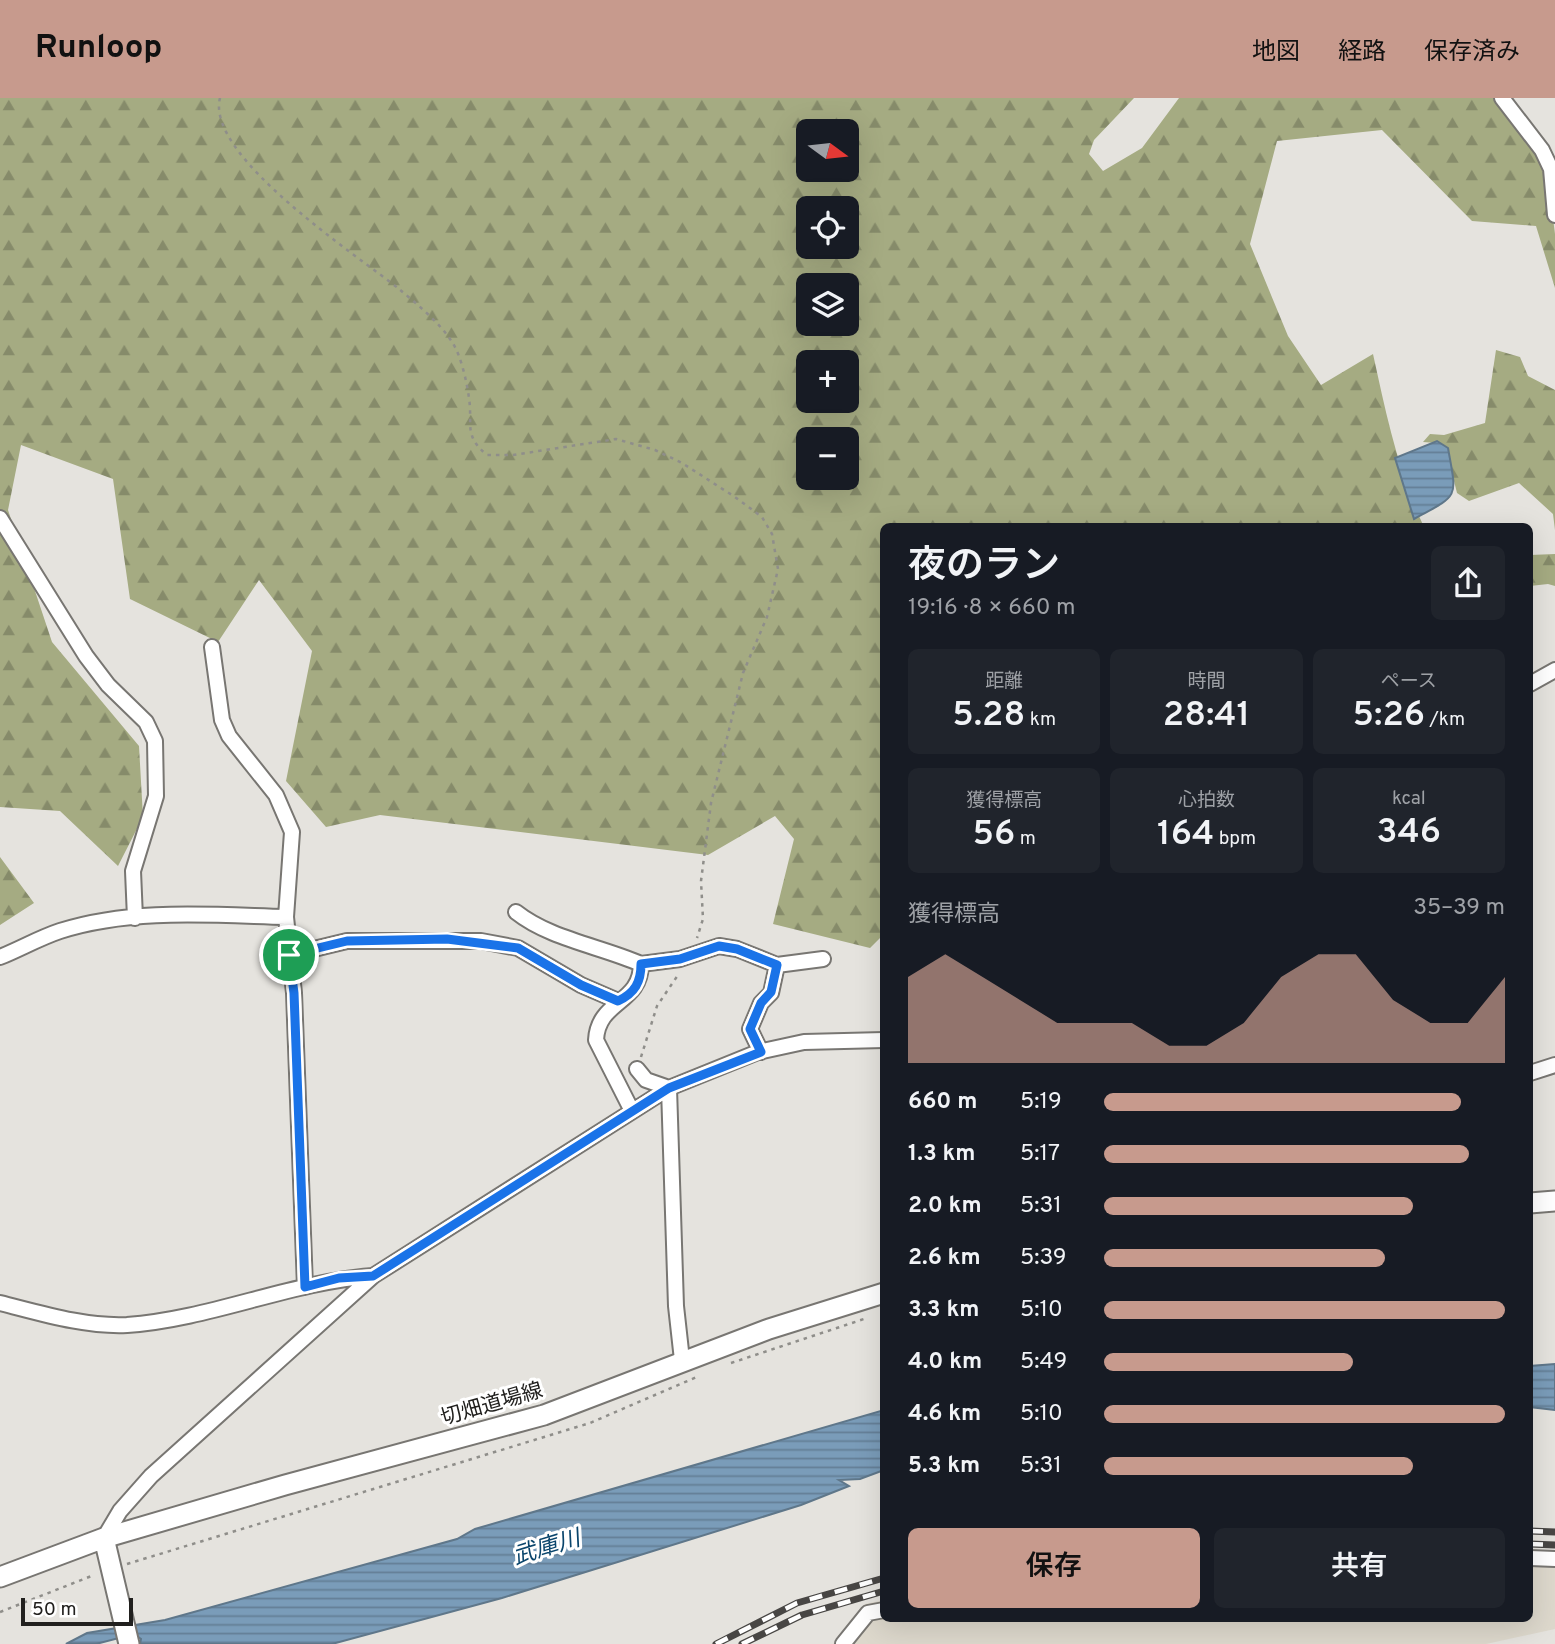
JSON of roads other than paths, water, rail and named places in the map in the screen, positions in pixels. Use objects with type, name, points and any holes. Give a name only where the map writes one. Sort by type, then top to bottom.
[{"type":"main road","points":[[1533,1203],[1555,1201]]},
{"type":"main road","name":"切畑道場線","points":[[0,1577],[104,1538],[285,1485],[544,1415],[681,1360],[880,1294]]},
{"type":"main road","points":[[104,1538],[129,1644]]},
{"type":"street","points":[[1502,98],[1542,150],[1550,169],[1555,215]]},
{"type":"street","points":[[0,518],[86,656],[108,685],[146,722],[155,741],[156,796],[150,825],[133,871],[135,918]]},
{"type":"street","points":[[212,647],[222,720],[229,736],[276,795],[292,832],[286,917],[294,993],[305,1287]]},
{"type":"street","points":[[1533,682],[1555,670]]},
{"type":"street","points":[[516,912],[534,926],[609,950],[641,964],[680,959],[719,946],[737,949],[777,965],[823,958]]},
{"type":"street","points":[[0,957],[59,931],[162,914],[286,917]]},
{"type":"street","points":[[289,955],[347,941],[481,941],[518,948],[581,985],[618,1001]]},
{"type":"street","points":[[632,1111],[596,1041],[597,1028],[603,1015],[618,1001],[630,995],[638,984],[641,964]]},
{"type":"street","points":[[761,1052],[750,1029],[761,1003],[771,992],[777,965]]},
{"type":"street","points":[[104,1538],[120,1511],[151,1476],[373,1276],[669,1088],[761,1052],[804,1042],[880,1040]]},
{"type":"street","points":[[1533,1072],[1555,1065]]},
{"type":"street","points":[[637,1069],[646,1080],[669,1088]]},
{"type":"street","points":[[669,1088],[676,1306],[681,1360]]},
{"type":"street","points":[[0,1303],[96,1324],[127,1325],[211,1310],[339,1278],[373,1276]]},
{"type":"street","points":[[1533,1558],[1555,1559]]},
{"type":"street","points":[[843,1644],[868,1613],[880,1611]]},
{"type":"water","points":[[1437,441],[1448,448],[1453,477],[1452,493],[1440,505],[1414,519],[1395,458]]},
{"type":"water","points":[[1555,1364],[1555,1410],[1533,1407],[1533,1366]]},
{"type":"water","name":"武庫川","points":[[880,1411],[880,1472],[860,1479],[839,1480],[849,1486],[801,1505],[502,1598],[332,1644],[140,1644],[141,1639],[134,1634],[96,1644],[66,1644],[87,1633],[165,1620],[457,1539],[475,1529]]},
{"type":"railway","points":[[1533,1531],[1555,1532]]},
{"type":"railway","points":[[1533,1544],[1555,1545]]},
{"type":"railway","points":[[716,1644],[797,1603],[880,1579]]},
{"type":"railway","points":[[742,1644],[802,1615],[880,1592]]}]
